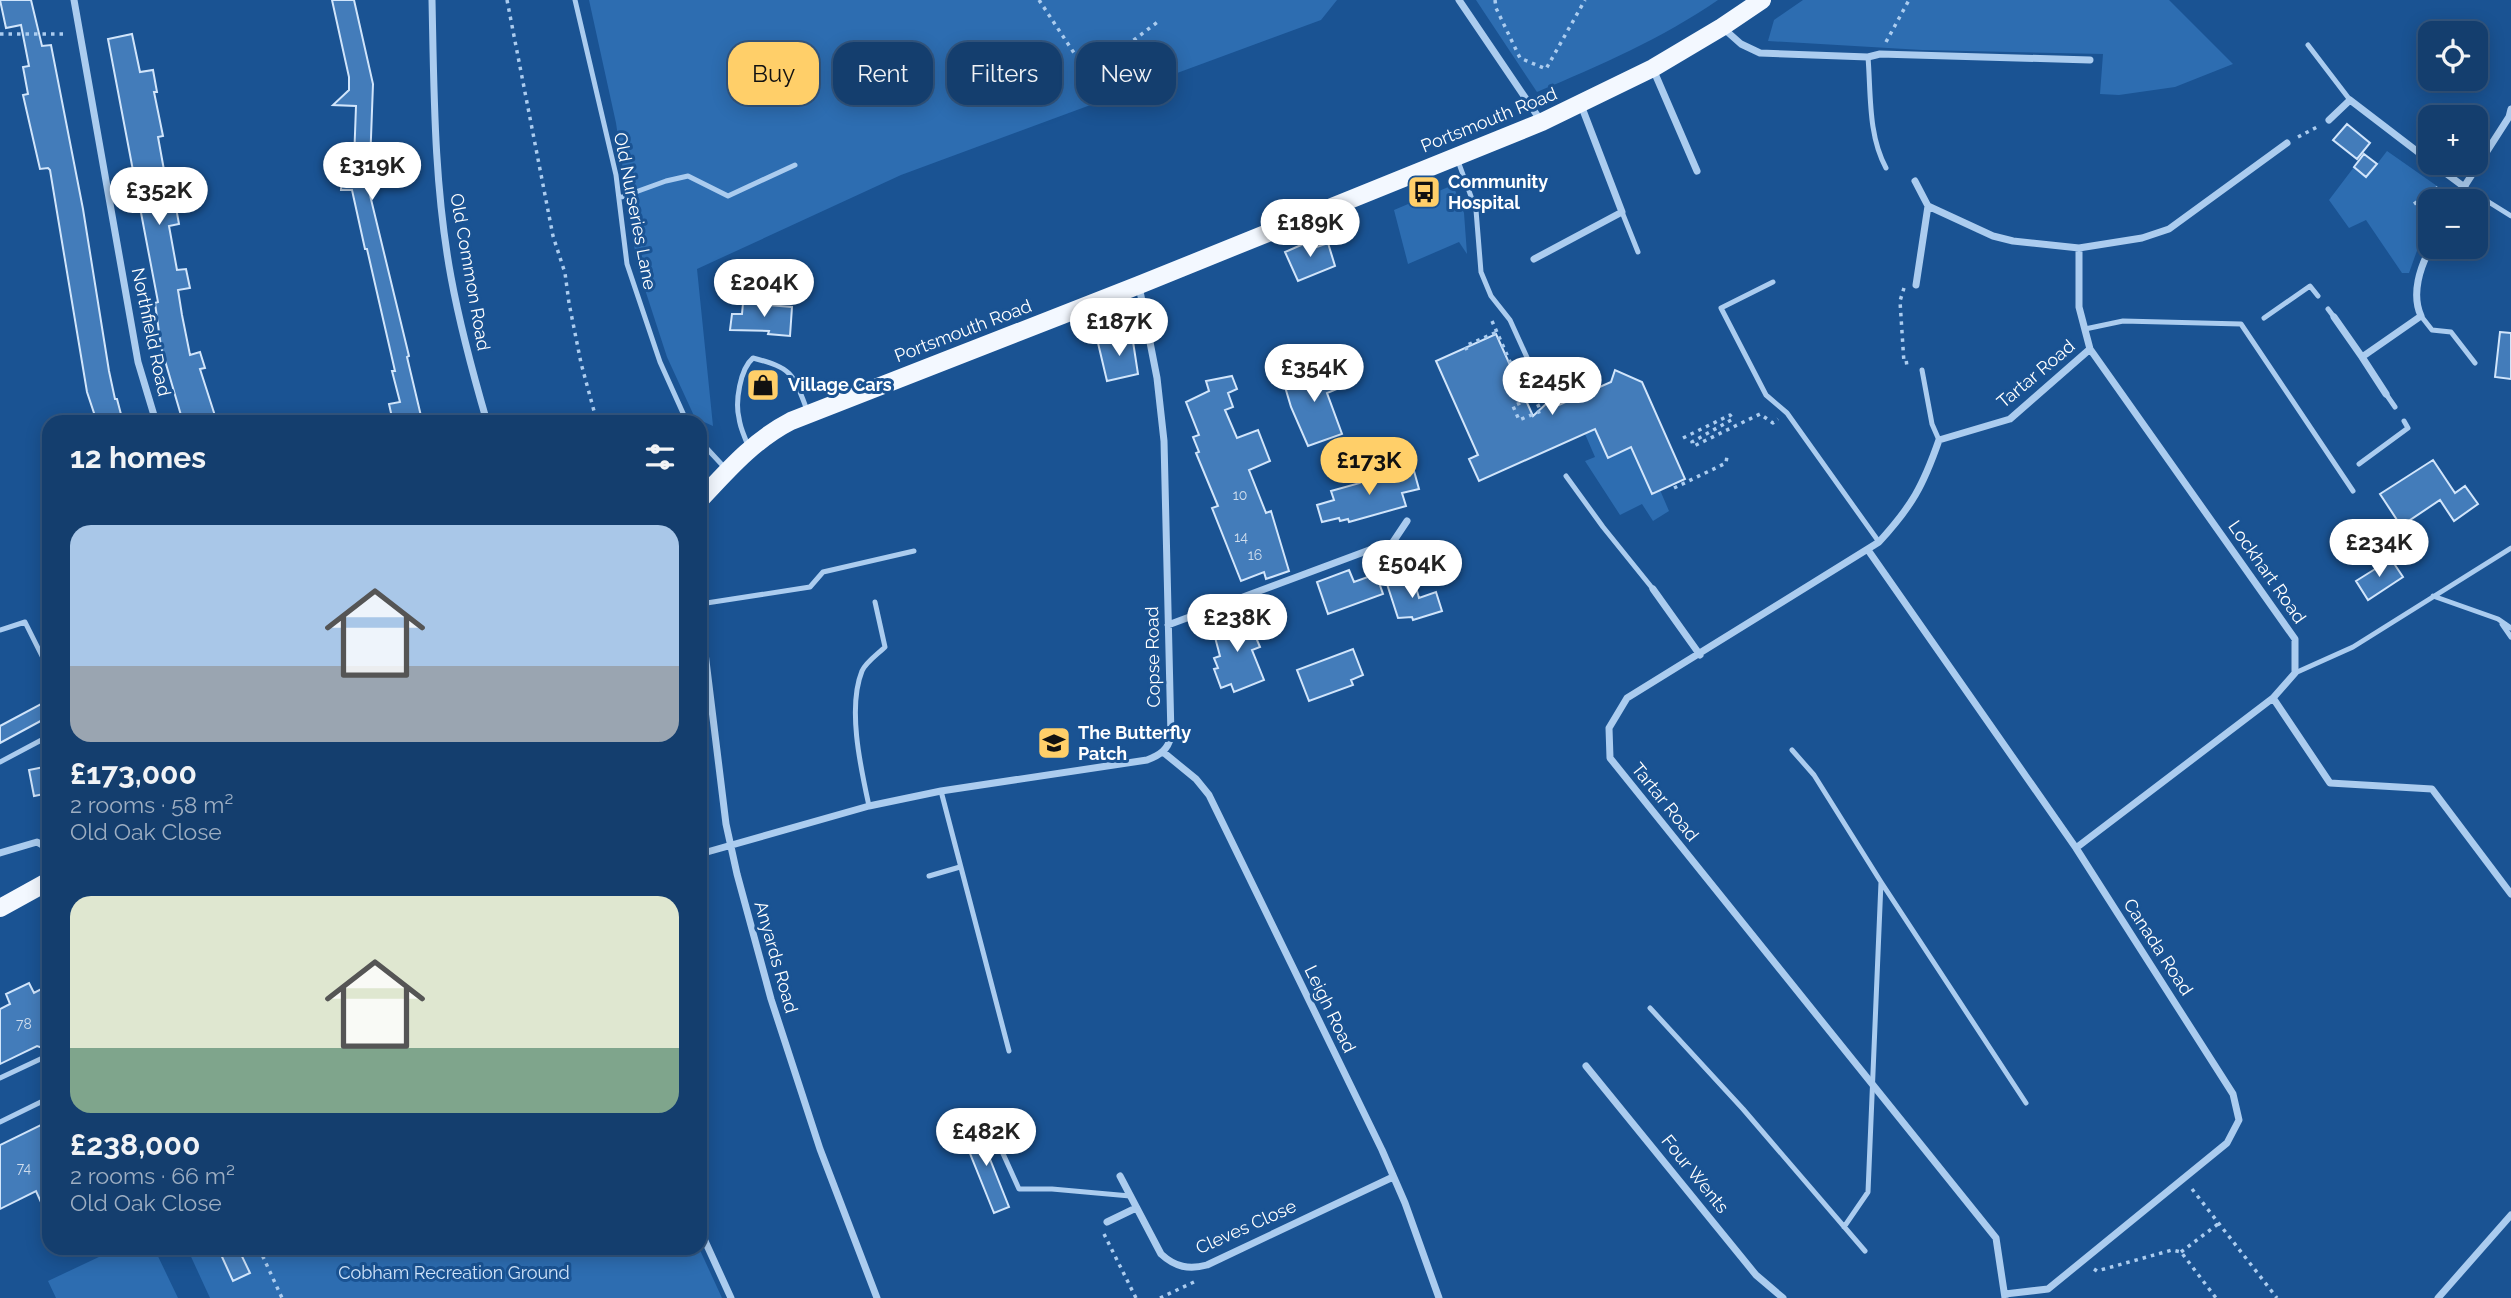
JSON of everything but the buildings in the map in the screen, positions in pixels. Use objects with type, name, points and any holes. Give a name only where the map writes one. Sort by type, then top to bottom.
[{"type":"main road","name":"Portsmouth Road","points":[[707,492],[749,449],[773,430],[1542,122],[1653,68],[1762,0]]},
{"type":"main road","points":[[0,908],[42,885]]},
{"type":"street","name":"Northfield Road","points":[[74,0],[138,362],[154,415]]},
{"type":"street","name":"Old Common Road","points":[[432,0],[435,140],[449,263],[467,353],[485,415]]},
{"type":"street","points":[[1459,0],[1542,122]]},
{"type":"street","points":[[1722,27],[1741,44],[1760,53],[2090,60]]},
{"type":"street","points":[[1653,68],[1697,171]]},
{"type":"street","points":[[2329,120],[2350,100],[2418,152]]},
{"type":"street","points":[[1534,259],[1622,212],[1581,105]]},
{"type":"street","points":[[2461,189],[2509,117],[2511,109]]},
{"type":"street","points":[[1914,181],[1928,206],[2003,239],[2079,248],[2142,238],[2169,229],[2287,143]]},
{"type":"street","points":[[2447,175],[2463,186]]},
{"type":"street","points":[[1916,285],[1928,206]]},
{"type":"street","name":"Lockhart Road","points":[[2079,248],[2079,307],[2090,349],[2295,639],[2295,673]]},
{"type":"street","points":[[2362,357],[2421,316],[2416,305],[2418,280],[2426,259]]},
{"type":"street","name":"Copse Road","points":[[1139,285],[1157,379],[1164,441],[1171,736],[1163,752]]},
{"type":"street","points":[[2334,317],[2386,394]]},
{"type":"street","name":"Tartar Road","points":[[2005,1296],[1996,1238],[1610,758],[1609,728],[1627,698],[1879,542],[1907,510],[1926,478],[1939,440],[2010,419],[2090,349]]},
{"type":"street","points":[[1168,625],[1372,549],[1391,545],[1407,521]]},
{"type":"street","points":[[1391,545],[1416,566]]},
{"type":"street","name":"Canada Road","points":[[1868,550],[2076,848],[2234,1094],[2239,1120],[2227,1143],[2048,1289],[2005,1296]]},
{"type":"street","points":[[1653,589],[1700,655]]},
{"type":"street","points":[[2076,848],[2273,698],[2295,673]]},
{"type":"street","name":"Anyards Road","points":[[707,679],[730,844],[753,936],[820,1149],[877,1298]]},
{"type":"street","points":[[2273,698],[2330,783],[2432,789],[2511,894]]},
{"type":"street","points":[[707,852],[869,806],[941,791],[1147,760],[1163,752]]},
{"type":"street","name":"Leigh Road","points":[[1163,752],[1196,779],[1209,795],[1405,1203],[1439,1298]]},
{"type":"street","points":[[0,853],[32,842],[42,843]]},
{"type":"street","name":"Four Wents","points":[[1586,1066],[1756,1275],[1783,1298]]},
{"type":"street","name":"Cleves Close","points":[[1120,1176],[1155,1246],[1168,1261],[1188,1268],[1203,1266],[1393,1177]]},
{"type":"street","points":[[1104,1224],[1136,1208]]},
{"type":"street","points":[[2438,1298],[2511,1215]]},
{"type":"street","points":[[707,1245],[731,1298]]},
{"type":"lane","name":"Old Nurseries Lane","points":[[575,0],[616,175],[625,252],[645,322],[684,415]]},
{"type":"lane","points":[[2308,45],[2350,100]]},
{"type":"lane","points":[[1868,57],[1873,130],[1880,157],[1886,168]]},
{"type":"lane","points":[[1456,156],[1475,202],[1481,272],[1491,296],[1510,320],[1531,365],[1535,369],[1556,375]]},
{"type":"lane","points":[[619,198],[688,176],[727,195],[795,166]]},
{"type":"lane","points":[[2463,186],[2511,216]]},
{"type":"lane","points":[[1622,212],[1638,252]]},
{"type":"lane","points":[[1773,282],[1721,308],[1766,395],[1787,413],[1879,542]]},
{"type":"lane","points":[[2264,318],[2310,286],[2318,296]]},
{"type":"lane","points":[[2328,309],[2334,317]]},
{"type":"lane","points":[[2421,316],[2432,330],[2451,332],[2475,363]]},
{"type":"lane","points":[[2084,329],[2123,321],[2241,324],[2353,491]]},
{"type":"lane","points":[[749,449],[738,417],[739,395],[746,364],[753,358],[787,369],[797,383],[809,414]]},
{"type":"lane","points":[[1922,370],[1932,424],[1939,440]]},
{"type":"lane","points":[[2386,394],[2395,407]]},
{"type":"lane","points":[[2358,464],[2408,428],[2404,421]]},
{"type":"lane","points":[[707,449],[727,470]]},
{"type":"lane","points":[[1566,476],[1653,589]]},
{"type":"lane","points":[[2295,673],[2353,647],[2511,548]]},
{"type":"lane","points":[[707,603],[810,587],[823,572],[914,551]]},
{"type":"lane","points":[[2433,596],[2498,619],[2511,628]]},
{"type":"lane","points":[[869,806],[862,773],[856,718],[863,669],[885,647],[875,602]]},
{"type":"lane","points":[[2498,619],[2511,637]]},
{"type":"lane","points":[[0,631],[25,622],[42,656]]},
{"type":"lane","points":[[0,762],[42,740]]},
{"type":"lane","points":[[1792,750],[1814,775],[2026,1103]]},
{"type":"lane","points":[[941,791],[1009,1051]]},
{"type":"lane","points":[[929,876],[960,867]]},
{"type":"lane","points":[[1844,1227],[1868,1192],[1881,882]]},
{"type":"lane","points":[[1650,1008],[1743,1109],[1865,1251]]},
{"type":"lane","points":[[0,1078],[42,1058]]},
{"type":"lane","points":[[0,1122],[42,1101]]},
{"type":"lane","points":[[991,1127],[1020,1189],[1130,1196]]},
{"type":"path","points":[[507,0],[553,236],[565,273],[581,363],[595,415]]},
{"type":"path","points":[[1039,0],[1082,65],[1114,55],[1159,22]]},
{"type":"path","points":[[1495,0],[1496,8],[1520,58],[1546,69],[1585,0]]},
{"type":"path","points":[[1880,54],[1909,0]]},
{"type":"path","points":[[0,34],[80,33]]},
{"type":"path","points":[[2287,143],[2329,120]]},
{"type":"path","points":[[2414,204],[2451,178]]},
{"type":"path","points":[[1916,285],[1914,289],[1904,287],[1900,301],[1904,363],[1922,360],[1922,370]]},
{"type":"path","points":[[1492,321],[1527,400]]},
{"type":"path","points":[[1467,350],[1465,346],[1497,332]]},
{"type":"path","points":[[1535,397],[1513,406],[1519,420],[1541,411],[1535,397],[1540,384]]},
{"type":"path","points":[[1730,415],[1733,419],[1692,442],[1694,446],[1760,414],[1773,423],[1787,413]]},
{"type":"path","points":[[1730,415],[1743,423]]},
{"type":"path","points":[[1683,438],[1730,415]]},
{"type":"path","points":[[1674,488],[1726,463],[1727,456]]},
{"type":"path","points":[[2184,1179],[2277,1298]]},
{"type":"path","points":[[1104,1224],[1136,1298]]},
{"type":"path","points":[[2181,1252],[2218,1224]]},
{"type":"path","points":[[2084,1259],[2096,1271],[2172,1250],[2181,1252],[2216,1298]]},
{"type":"path","points":[[262,1255],[282,1298]]},
{"type":"path","points":[[1160,1298],[1208,1275],[1203,1266]]},
{"type":"green space","points":[[589,0],[1337,0],[1321,20],[1176,74],[1176,42],[1076,42],[1076,105],[1091,105],[901,175],[697,269],[713,426],[707,423],[707,415],[694,415],[667,357],[637,265],[616,123]]},
{"type":"green space","points":[[1476,0],[1718,0],[1653,39],[1537,92]]},
{"type":"green space","points":[[1803,0],[2169,0],[2233,64],[2175,87],[2119,95],[2100,94],[2103,54],[1922,50],[1768,41],[1774,20]]},
{"type":"green space","points":[[2387,151],[2441,189],[2418,189],[2418,248],[2409,273],[2402,273],[2366,220],[2349,228],[2329,200],[2354,167],[2367,177]]},
{"type":"green space","points":[[1453,185],[1464,213],[1467,254],[1459,242],[1408,264],[1394,210]]},
{"type":"green space","points":[[1595,429],[1608,457],[1631,447],[1652,494],[1660,490],[1669,511],[1653,521],[1642,504],[1620,515],[1585,461],[1595,457],[1585,434]]},
{"type":"green space","points":[[103,1255],[157,1255],[178,1298],[56,1298],[48,1281]]},
{"type":"green space","name":"Cobham Recreation Ground","points":[[190,1255],[702,1255],[722,1298],[210,1298]]},
{"type":"place","name":"Community Hospital","points":[[1424,192]]},
{"type":"place","name":"Village Cars","points":[[763,385]]},
{"type":"place","name":"The Butterfly Patch","points":[[1054,743]]}]
